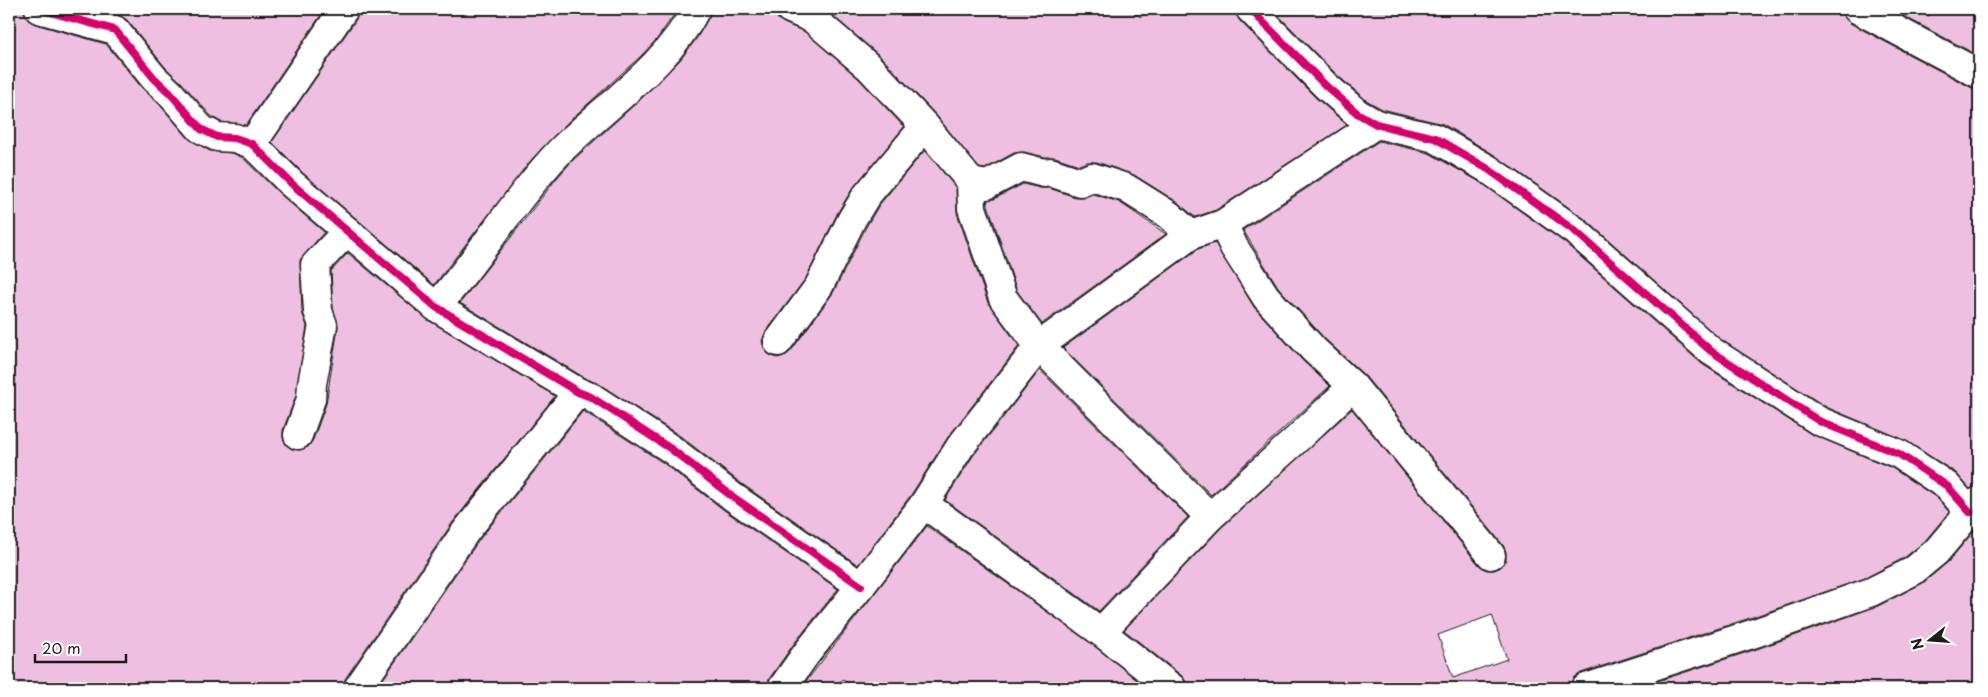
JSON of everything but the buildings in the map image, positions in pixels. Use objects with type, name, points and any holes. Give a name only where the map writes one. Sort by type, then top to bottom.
[{"type":"street","points":[[39,9],[115,30],[154,78],[201,129],[218,137],[235,138],[252,144],[292,184],[436,307],[578,392],[591,397],[671,450],[733,497],[861,586]]},
{"type":"street","points":[[252,144],[344,9]]},
{"type":"street","points":[[436,307],[455,286],[518,202],[561,151],[660,59],[689,23],[696,9]]},
{"type":"street","points":[[790,9],[813,19],[869,67],[925,126],[971,182],[972,208],[1003,298],[1039,346],[1210,517]]},
{"type":"street","points":[[1250,9],[1326,86],[1357,113],[1376,124],[1435,138],[1488,169],[1575,231],[1710,351],[1819,421],[1899,454],[1948,486],[1974,507],[1936,552],[1913,571],[1871,592],[1752,634],[1586,688]]},
{"type":"street","points":[[1857,9],[1979,74]]},
{"type":"street","points":[[782,688],[806,654],[924,504],[960,447],[1039,346],[1191,235],[1223,224],[1376,124]]},
{"type":"street","points":[[778,342],[819,286],[852,219],[866,196],[925,126]]},
{"type":"street","points":[[971,182],[987,185],[1021,167],[1044,173],[1050,172],[1080,182],[1092,177],[1126,188],[1169,215],[1191,235]]},
{"type":"street","points":[[1223,224],[1234,247],[1266,297],[1314,350],[1353,386],[1491,555]]},
{"type":"street","points":[[298,435],[312,399],[312,384],[323,325],[318,311],[315,265],[347,231]]},
{"type":"street","points":[[1100,632],[1210,517],[1353,386]]},
{"type":"street","points":[[358,688],[466,531],[578,392]]},
{"type":"street","points":[[924,504],[1100,632],[1172,688]]},
{"type":"cycle path","points":[[39,9],[115,30],[154,78],[170,93],[201,129],[217,137],[235,138],[252,144],[292,184],[436,307],[578,392],[591,397],[671,449],[733,497],[861,586]]},
{"type":"cycle path","points":[[1250,9],[1326,86],[1357,113],[1376,124],[1435,138],[1488,169],[1575,231],[1711,351],[1819,421],[1899,454],[1947,486],[1970,512]]}]
